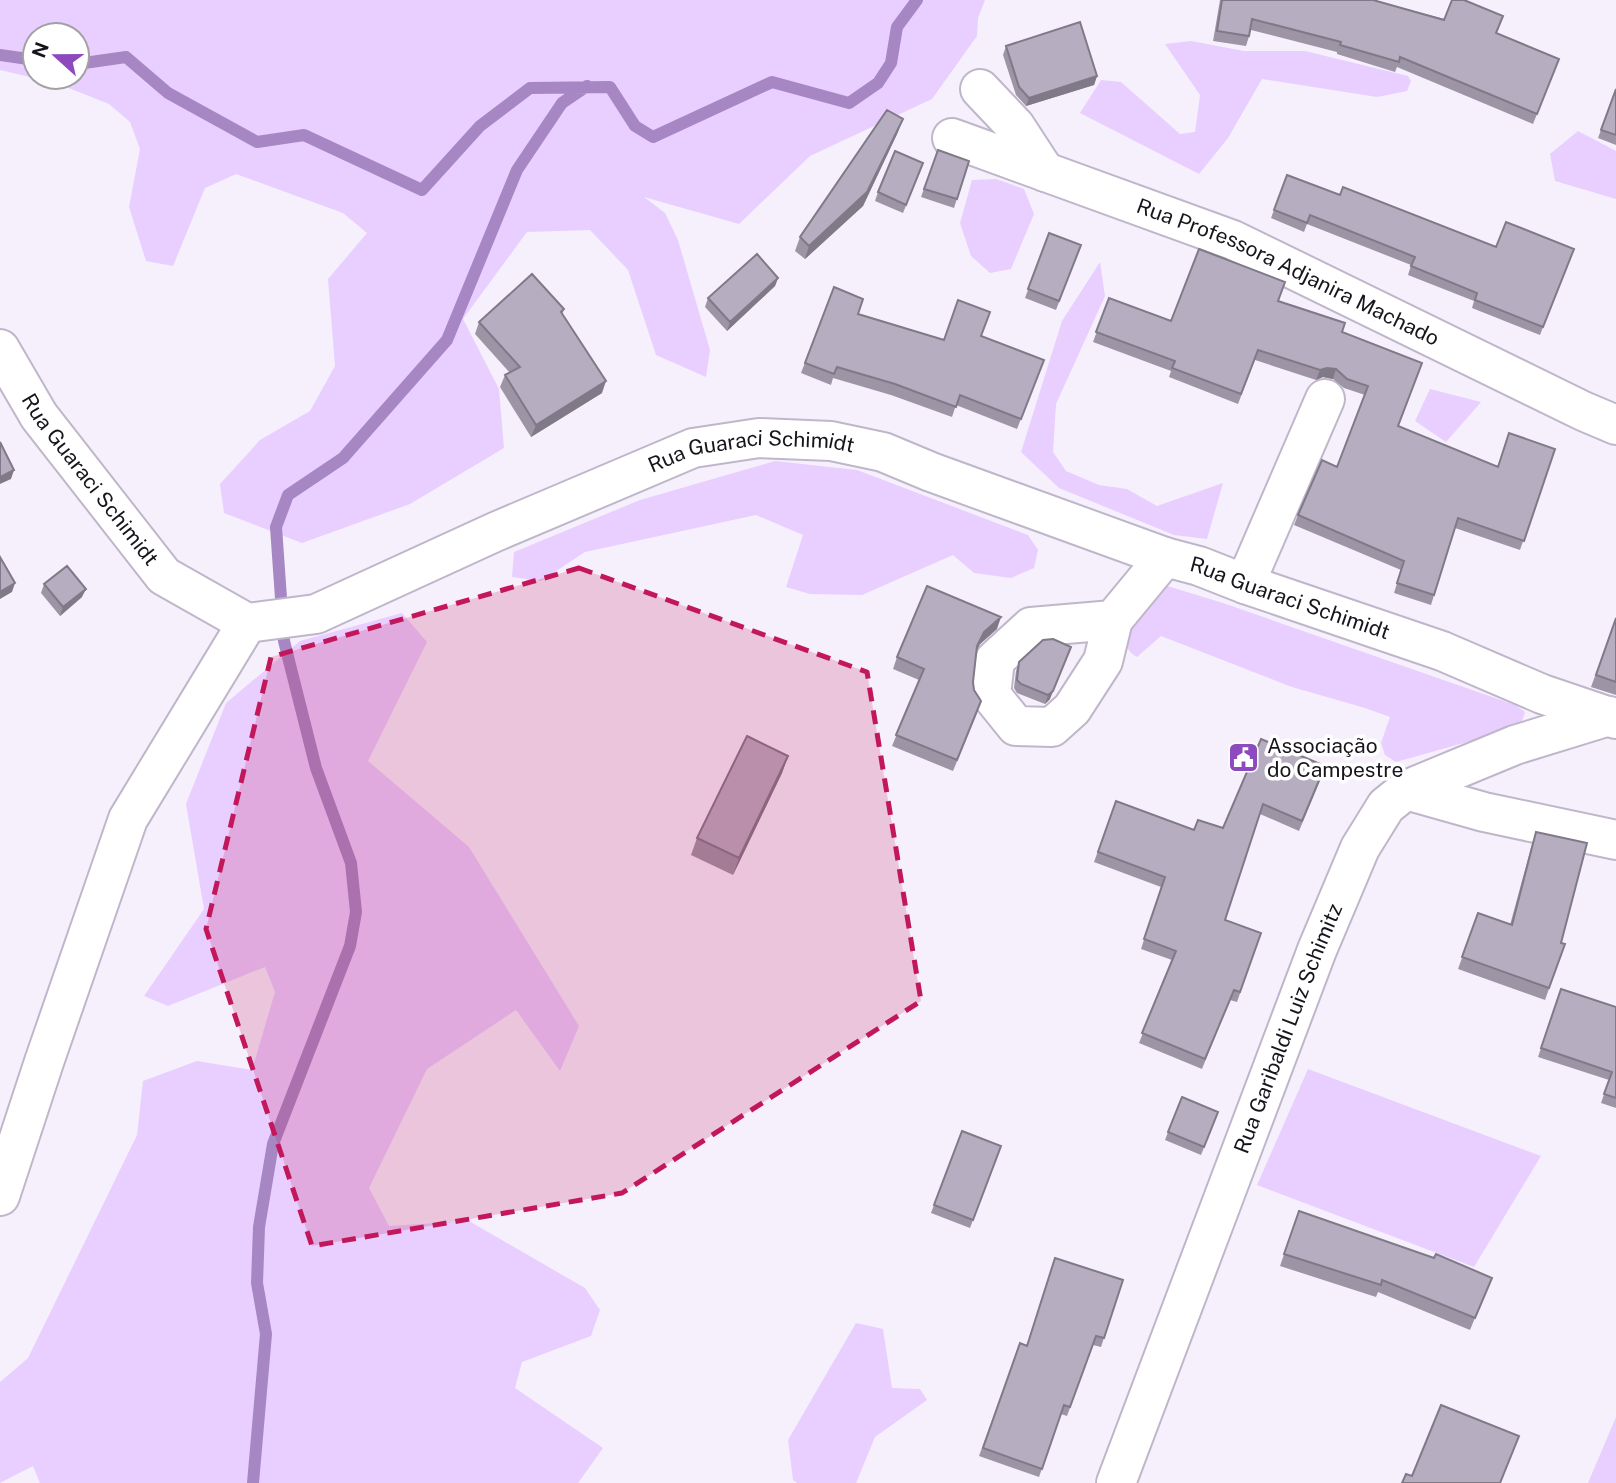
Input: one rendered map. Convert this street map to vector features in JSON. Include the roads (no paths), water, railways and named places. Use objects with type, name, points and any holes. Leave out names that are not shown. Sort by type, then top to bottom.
[{"type":"street","points":[[980,89],[1015,126],[1045,172]]},
{"type":"street","name":"Rua Professora Adjanira Machado","points":[[952,138],[1233,240],[1616,425]]},
{"type":"street","name":"Rua Guaraci Schimidt","points":[[0,349],[39,416],[164,576],[247,623],[316,614],[495,532],[693,449],[760,438],[831,441],[883,452],[1165,557],[1199,566],[1442,651],[1542,694],[1613,718]]},
{"type":"street","points":[[1245,584],[1325,399]]},
{"type":"street","points":[[1113,620],[1165,557]]},
{"type":"street","points":[[0,1196],[128,819],[247,623]]},
{"type":"street","name":"Rua Garibaldi Luiz Schimitz","points":[[1116,1483],[1317,950],[1360,848],[1386,806],[1406,790],[1515,745],[1613,718]]},
{"type":"street","points":[[1406,790],[1483,812],[1616,840]]},
{"type":"waterway","points":[[91,62],[126,57],[168,93],[257,142],[304,135],[422,190],[480,126],[530,88],[610,87],[635,126],[653,137],[772,82],[849,103],[878,83],[891,63],[897,27],[917,0]]},
{"type":"waterway","points":[[0,55],[21,58]]},
{"type":"waterway","points":[[253,1483],[266,1334],[257,1283],[259,1227],[273,1144],[350,946],[356,912],[351,863],[316,768],[284,641],[276,527],[288,495],[343,458],[447,340],[517,170],[562,103],[587,86]]},
{"type":"place","name":"Associação do Campestre","points":[[1244,758]]}]
